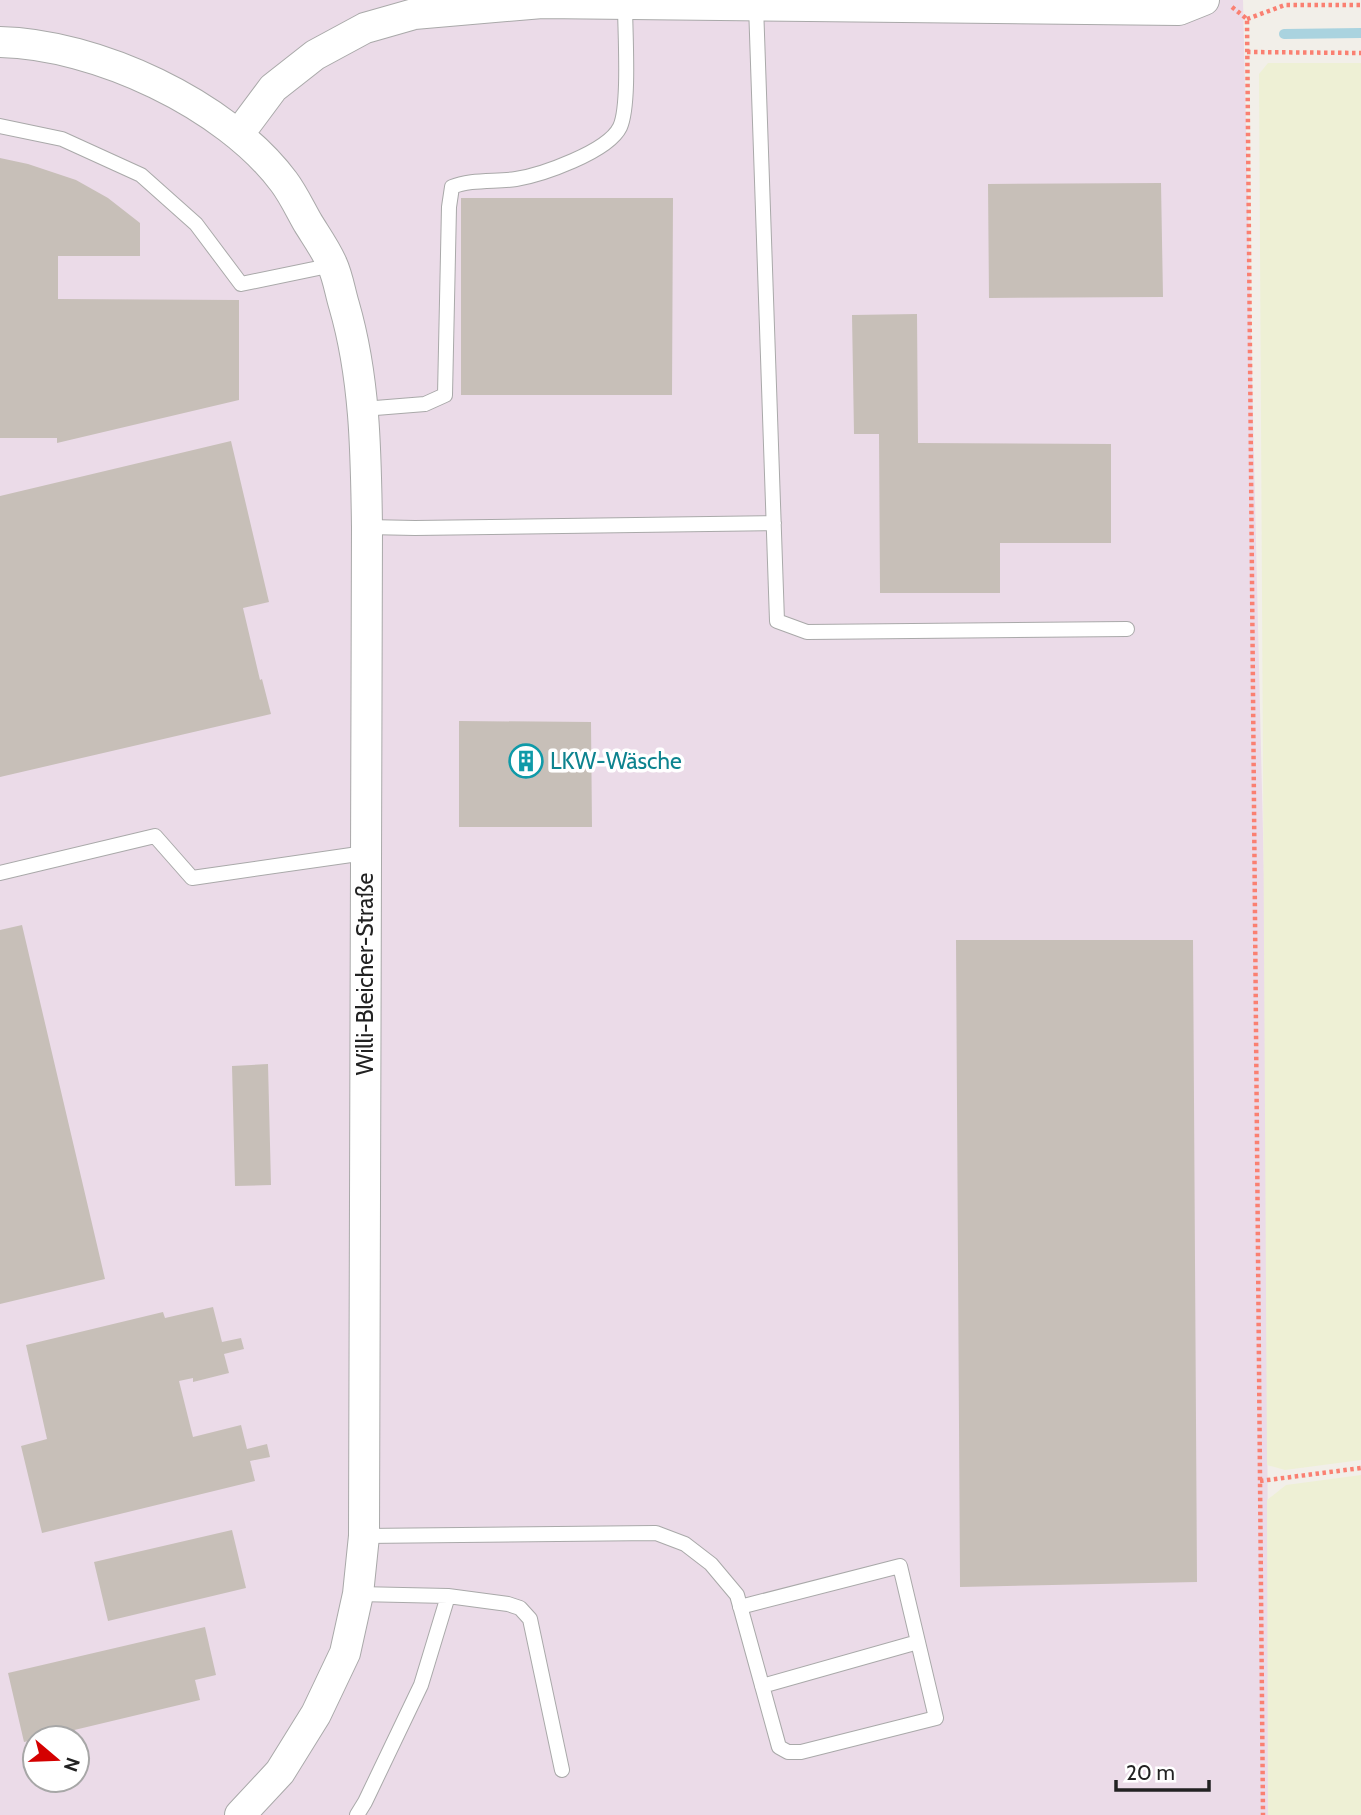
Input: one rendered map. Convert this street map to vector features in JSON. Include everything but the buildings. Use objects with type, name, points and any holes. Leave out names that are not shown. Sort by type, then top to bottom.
[{"type":"street","points":[[238,135],[273,88],[315,55],[365,28],[414,14],[542,2],[975,4],[1179,9],[1204,0]]},
{"type":"street","name":"Willi-Bleicher-Straße","points":[[0,42],[18,42],[90,56],[149,80],[191,102],[238,135],[283,181],[333,265],[354,339],[363,409],[367,527],[364,1536],[358,1594],[345,1653],[316,1714],[280,1772],[240,1815]]},
{"type":"lane","points":[[363,409],[425,404],[445,396],[449,207],[452,187],[517,178],[559,167],[619,130],[625,113],[625,4]]},
{"type":"lane","points":[[756,5],[777,621],[807,632],[1127,629]]},
{"type":"lane","points":[[0,126],[62,139],[141,174],[196,224],[241,284],[333,265]]},
{"type":"lane","points":[[367,527],[774,523]]},
{"type":"lane","points":[[0,873],[155,836],[192,878],[365,853]]},
{"type":"lane","points":[[364,1536],[656,1534],[685,1544],[711,1564],[737,1595],[775,1738],[779,1747],[788,1752],[802,1752],[936,1718],[900,1566],[740,1606]]},
{"type":"lane","points":[[358,1594],[448,1596],[520,1608],[530,1619],[562,1770]]},
{"type":"lane","points":[[357,1815],[421,1685],[448,1596]]},
{"type":"lane","points":[[762,1686],[918,1642]]},
{"type":"path","points":[[1223,0],[1247,19]]},
{"type":"path","points":[[1247,19],[1285,5],[1361,5]]},
{"type":"path","points":[[1247,19],[1263,1815]]},
{"type":"path","points":[[1247,52],[1361,53]]},
{"type":"path","points":[[1260,1481],[1361,1468]]},
{"type":"shaded area","points":[[0,0],[1243,0],[1265,917],[1269,1815],[0,1815]]},
{"type":"green space","points":[[1268,63],[1361,63],[1361,1460],[1285,1470],[1267,1465],[1259,74]]},
{"type":"green space","points":[[1361,1475],[1361,1815],[1268,1815],[1267,1500],[1286,1485]]},
{"type":"waterway","points":[[1284,34],[1361,33]]},
{"type":"place","name":"LKW-Wäsche","points":[[526,761]]}]
